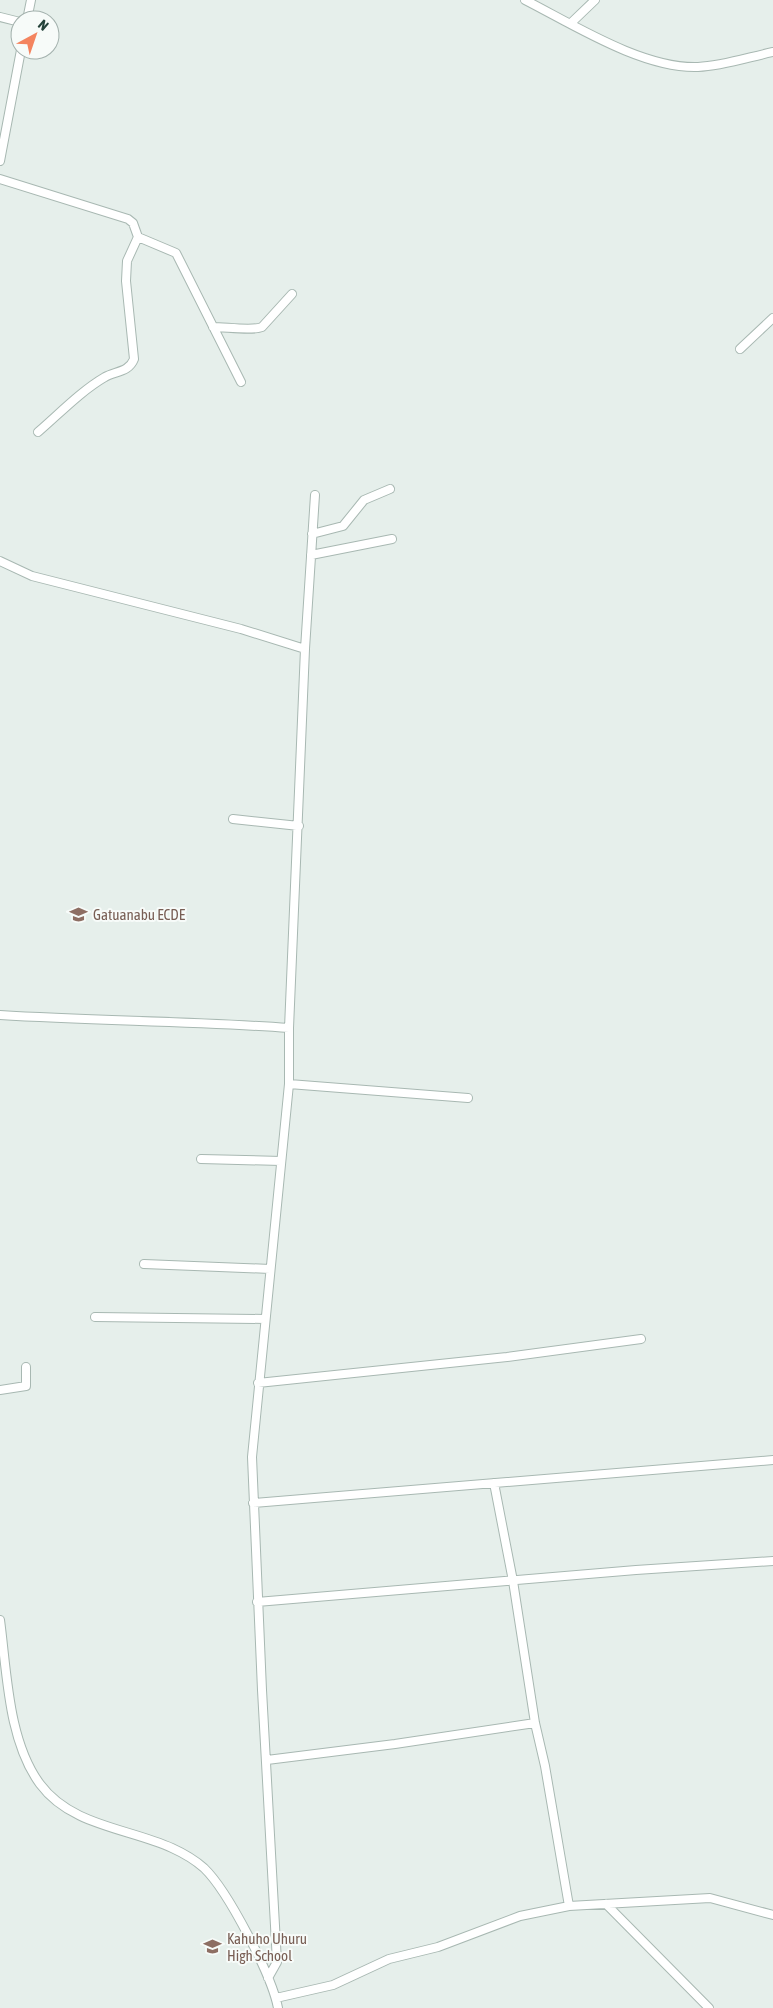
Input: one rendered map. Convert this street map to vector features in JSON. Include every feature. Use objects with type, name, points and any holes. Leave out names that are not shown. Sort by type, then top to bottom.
[{"type":"street","points":[[525,0],[621,49],[672,66],[699,67],[773,52]]},
{"type":"street","points":[[571,23],[596,0]]},
{"type":"street","points":[[0,161],[19,60]]},
{"type":"street","points":[[0,179],[128,219],[134,223],[138,237],[127,261],[133,363],[129,367],[106,376],[90,387],[38,432]]},
{"type":"street","points":[[138,237],[176,253],[241,382]]},
{"type":"street","points":[[213,327],[242,327],[256,330],[262,327],[292,294]]},
{"type":"street","points":[[740,349],[773,318]]},
{"type":"street","points":[[312,534],[343,526],[364,500],[390,488]]},
{"type":"street","points":[[268,1978],[277,1962],[252,1457],[264,1319],[289,1084],[305,648],[315,496]]},
{"type":"street","points":[[311,555],[392,539]]},
{"type":"street","points":[[0,560],[32,576],[241,629],[305,648]]},
{"type":"street","points":[[233,819],[299,826]]},
{"type":"street","points":[[0,1015],[220,1023],[290,1028]]},
{"type":"street","points":[[289,1084],[468,1098]]},
{"type":"street","points":[[201,1159],[281,1161]]},
{"type":"street","points":[[144,1264],[270,1269]]},
{"type":"street","points":[[95,1317],[264,1319]]},
{"type":"street","points":[[258,1383],[507,1357],[641,1339]]},
{"type":"street","points":[[0,1390],[26,1386],[26,1367]]},
{"type":"street","points":[[253,1502],[773,1460]]},
{"type":"street","points":[[494,1483],[513,1580],[535,1723],[545,1766],[569,1906]]},
{"type":"street","points":[[258,1602],[513,1580],[773,1561]]},
{"type":"street","points":[[0,1620],[11,1706],[20,1744],[41,1785],[59,1802],[86,1819],[171,1848],[199,1864],[214,1880],[238,1918],[268,1978],[278,2008]]},
{"type":"street","points":[[267,1760],[395,1744],[535,1723]]},
{"type":"street","points":[[276,1998],[333,1985],[389,1959],[438,1946],[528,1913],[569,1906],[710,1898],[773,1915]]},
{"type":"street","points":[[606,1904],[709,2008]]},
{"type":"place","name":"Gatuanabu ECDE","points":[[79,914]]},
{"type":"place","name":"Kahuho Uhuru High School","points":[[213,1947]]}]
